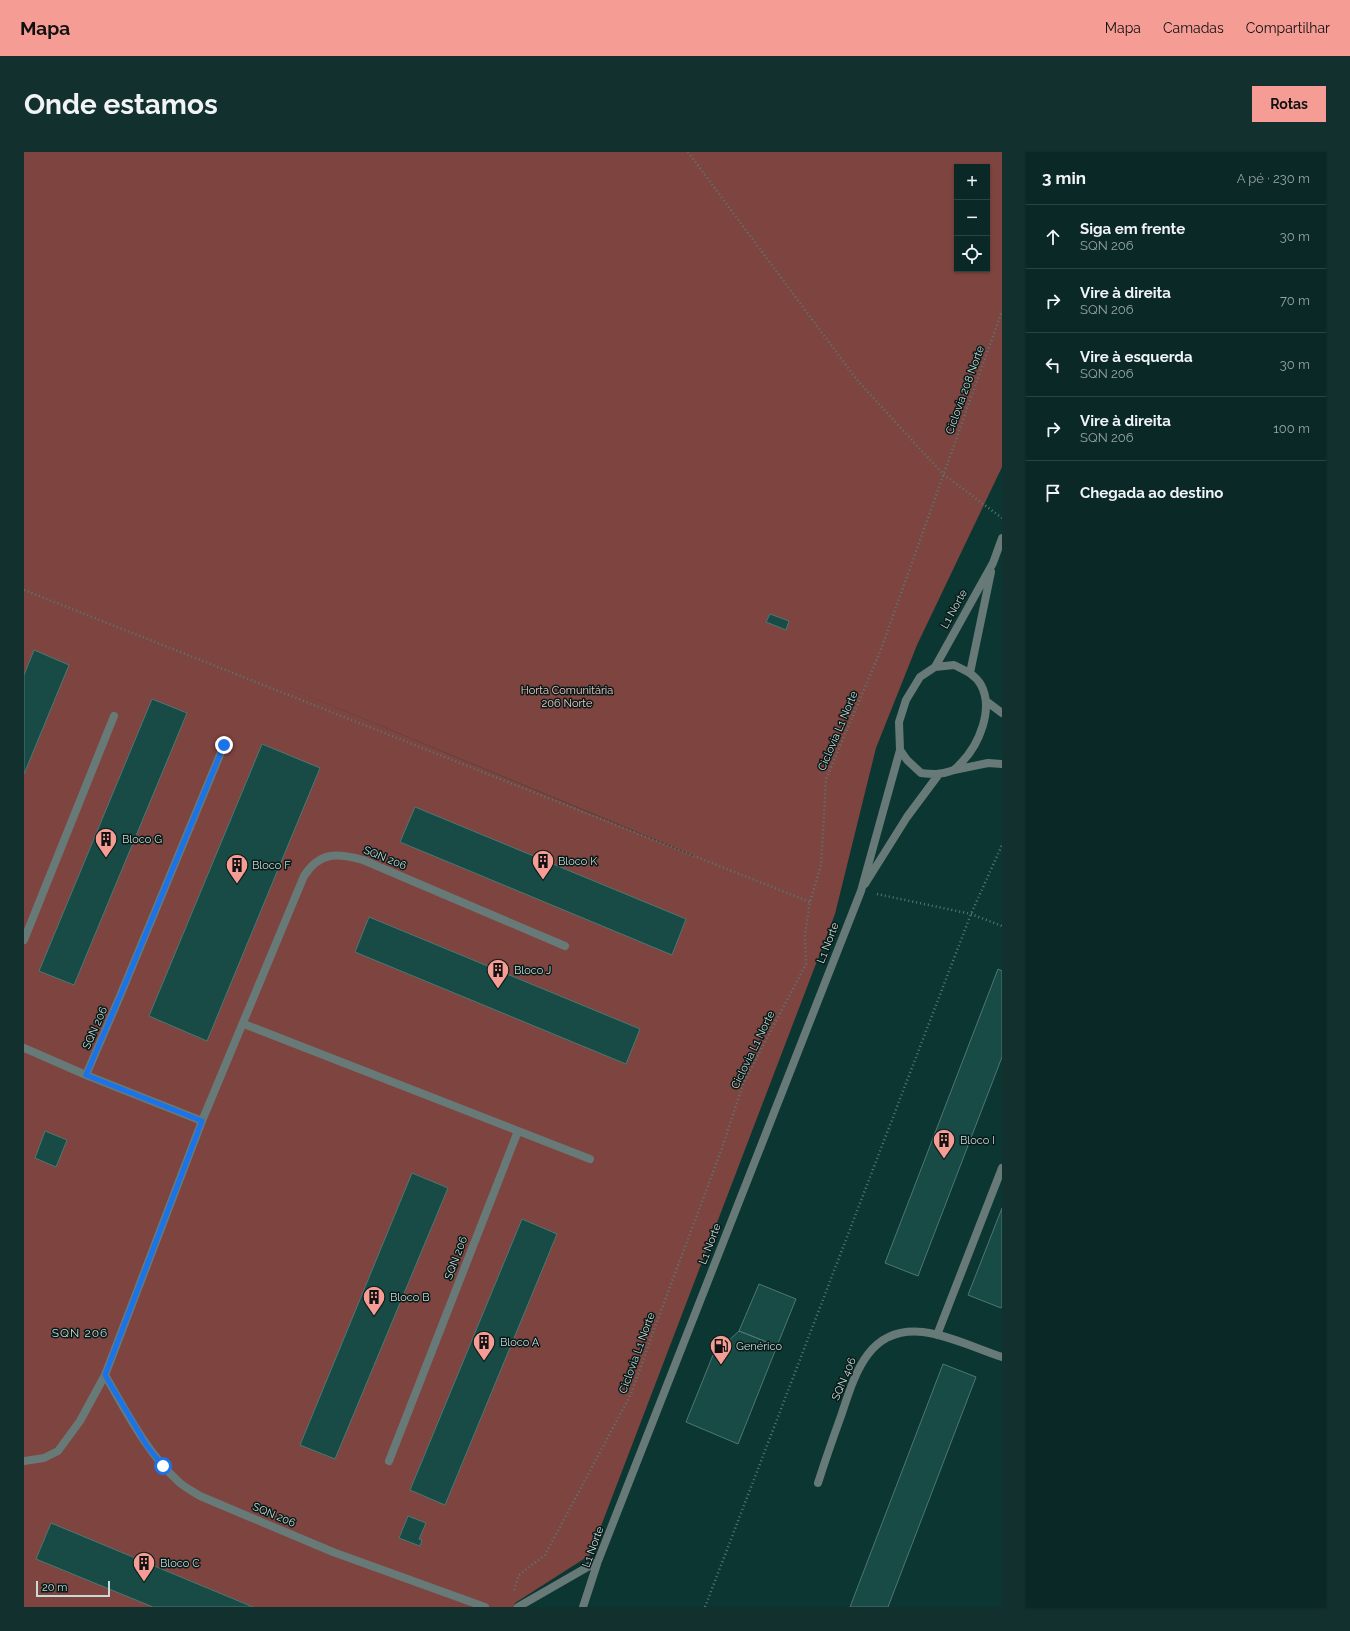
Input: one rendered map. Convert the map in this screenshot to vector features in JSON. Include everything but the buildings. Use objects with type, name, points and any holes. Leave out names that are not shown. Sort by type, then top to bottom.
[{"type":"street","name":"L1 Norte","points":[[970,673],[993,563],[1002,538]]},
{"type":"street","name":"L1 Norte","points":[[934,667],[993,563]]},
{"type":"street","points":[[953,770],[970,754],[982,732],[986,701],[981,684],[970,673],[954,665],[934,667],[920,678],[906,700],[899,722],[900,750],[907,760],[921,773],[939,774],[988,764],[1002,764]]},
{"type":"street","points":[[986,701],[1002,713]]},
{"type":"street","points":[[24,940],[114,716]]},
{"type":"street","name":"SQN 206","points":[[86,1075],[224,745]]},
{"type":"street","name":"L1 Norte","points":[[583,1607],[598,1561],[861,891],[900,750]]},
{"type":"street","name":"L1 Norte","points":[[861,891],[907,817],[939,774]]},
{"type":"street","name":"SQN 206","points":[[24,1461],[44,1458],[58,1451],[80,1422],[105,1375],[202,1121],[244,1024],[304,876],[311,865],[326,856],[348,856],[363,860],[565,946]]},
{"type":"street","points":[[244,1024],[590,1159]]},
{"type":"street","points":[[24,1048],[86,1075],[202,1121]]},
{"type":"street","name":"SQN 206","points":[[389,1461],[518,1131]]},
{"type":"street","points":[[937,1335],[1002,1168]]},
{"type":"street","name":"SQN 406","points":[[818,1483],[854,1378],[866,1355],[880,1342],[892,1334],[923,1332],[937,1335],[1002,1357]]},
{"type":"street","name":"SQN 206","points":[[105,1375],[147,1446],[163,1466],[181,1484],[200,1496],[333,1552],[486,1607]]},
{"type":"street","points":[[518,1607],[598,1561]]},
{"type":"path","points":[[688,152],[857,380],[943,474],[1002,518]]},
{"type":"path","name":"Ciclovia 208 Norte","points":[[943,474],[1002,311]]},
{"type":"path","name":"Ciclovia L1 Norte","points":[[513,1594],[519,1575],[545,1555],[631,1394],[722,1148],[743,1084],[806,964],[805,934],[810,902],[821,865],[826,779],[880,652],[943,474]]},
{"type":"path","points":[[24,590],[810,902]]},
{"type":"path","points":[[705,1607],[971,914],[1002,844]]},
{"type":"path","points":[[861,891],[971,914],[1002,926]]},
{"type":"green space","name":"Horta Comunitária 206 Norte","points":[[24,152],[1002,152],[1002,467],[917,645],[876,748],[835,914],[590,1555],[515,1603],[514,1607],[24,1607]],"holes":[[[191,647],[695,856],[694,856]]]},
{"type":"place","name":"Bloco G","points":[[106,858]]},
{"type":"place","name":"Bloco K","points":[[543,880]]},
{"type":"place","name":"Bloco F","points":[[237,884]]},
{"type":"place","name":"Bloco J","points":[[498,990]]},
{"type":"place","name":"Bloco I","points":[[944,1160]]},
{"type":"place","name":"Bloco B","points":[[374,1316]]},
{"type":"place","name":"Bloco A","points":[[484,1362]]},
{"type":"place","name":"Genérico","points":[[721,1366]]},
{"type":"place","name":"Bloco C","points":[[144,1582]]},
{"type":"district","name":"SQN 206","points":[[80,1333]]},
{"type":"route","points":[[163,1466],[147,1446],[105,1375],[202,1121],[86,1075],[224,745]]}]
